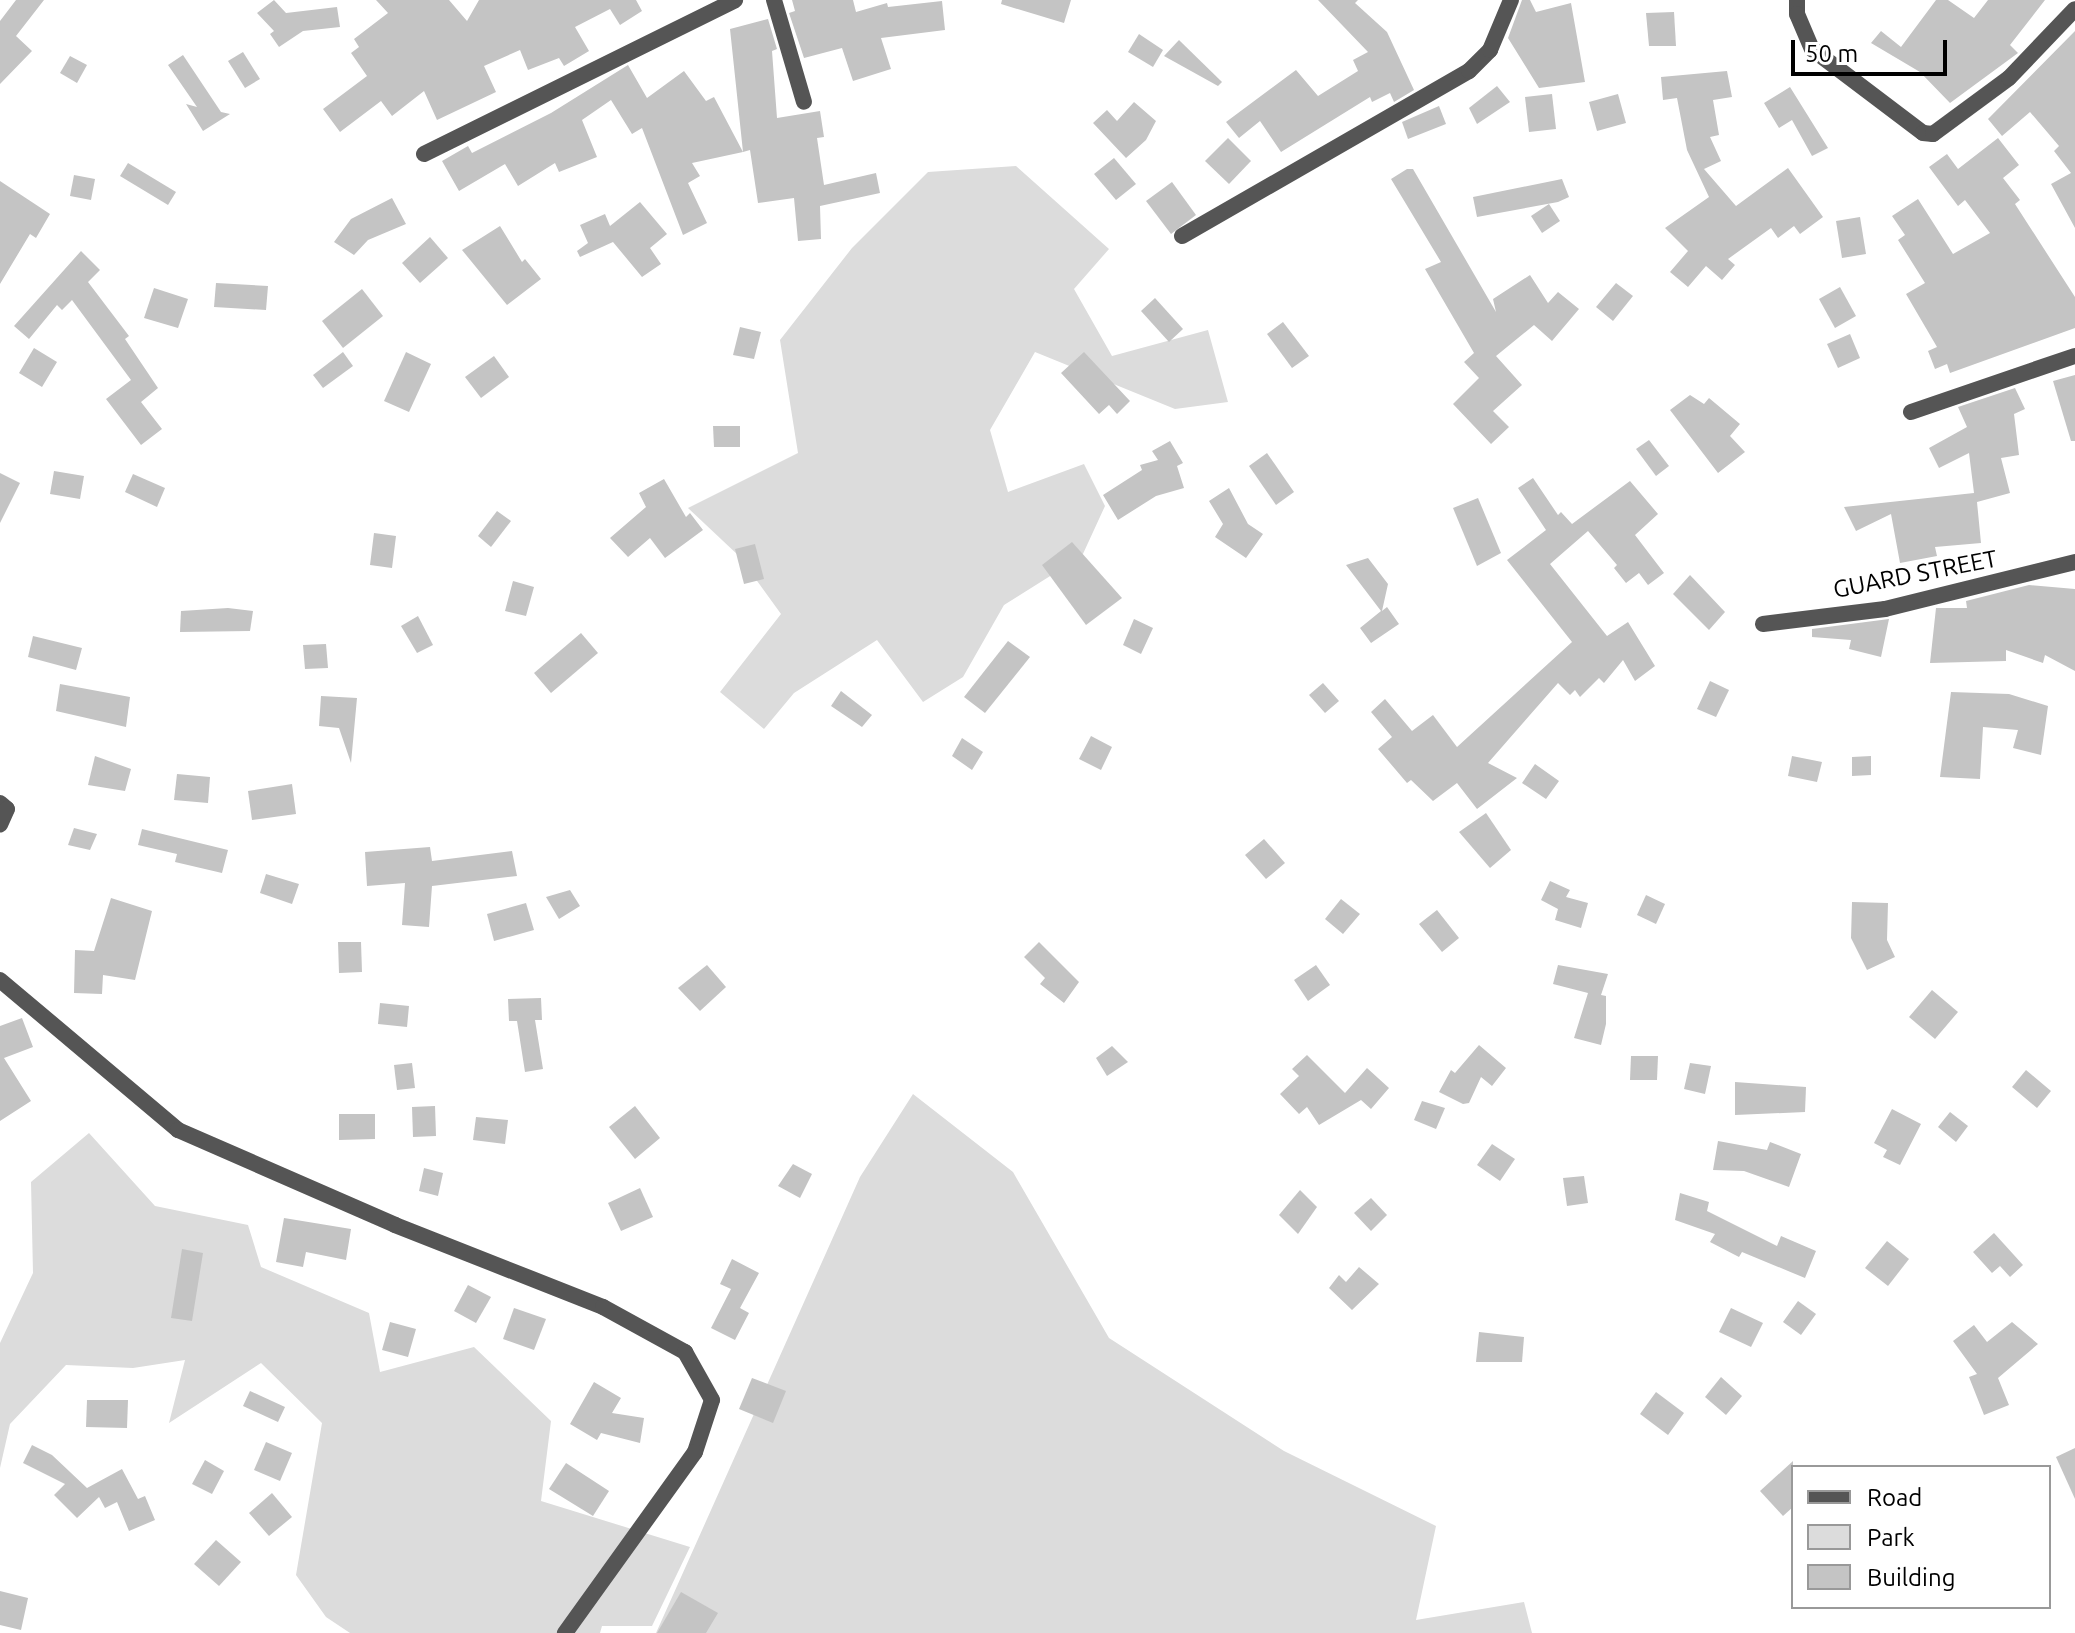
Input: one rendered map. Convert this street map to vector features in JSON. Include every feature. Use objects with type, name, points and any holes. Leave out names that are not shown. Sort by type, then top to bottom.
[{"type":"street","points":[[424,154],[735,0]]},
{"type":"street","points":[[774,0],[804,102]]},
{"type":"street","points":[[1182,236],[1469,71],[1490,50],[1511,0]]},
{"type":"street","points":[[1797,0],[1797,14],[1812,49],[1923,133],[1933,134],[2009,78],[2075,9]]},
{"type":"street","points":[[1911,412],[2075,356]]},
{"type":"street","name":"GUARD STREET","points":[[1763,624],[1885,609],[2075,562]]},
{"type":"street","points":[[0,803],[7,809],[0,825]]},
{"type":"street","points":[[0,980],[178,1130],[395,1225],[603,1307],[685,1352],[712,1400],[695,1452],[565,1633]]},
{"type":"green space","points":[[1016,166],[1109,249],[1074,289],[1112,356],[1208,330],[1228,402],[1175,409],[1035,352],[990,430],[1008,492],[1084,464],[1105,506],[1082,556],[1004,605],[963,677],[923,702],[877,640],[794,693],[764,729],[720,692],[781,614],[739,556],[688,508],[798,453],[780,340],[852,248],[928,172]]},
{"type":"green space","points":[[913,1094],[1013,1172],[1109,1338],[1284,1451],[1436,1526],[1416,1620],[1524,1602],[1532,1633],[656,1633],[860,1177]]},
{"type":"green space","points":[[89,1133],[155,1206],[248,1225],[261,1267],[369,1313],[380,1372],[474,1347],[551,1421],[541,1501],[690,1547],[652,1626],[602,1626],[600,1633],[350,1633],[326,1617],[296,1575],[322,1423],[261,1363],[169,1423],[185,1360],[133,1368],[66,1365],[10,1424],[0,1468],[0,1343],[33,1273],[31,1182]]},
{"type":"building","points":[[16,0],[44,0],[16,36],[32,51],[0,84],[0,21]]},
{"type":"building","points":[[274,0],[286,13],[337,7],[340,27],[303,31],[279,47],[270,34],[274,31],[257,13]]},
{"type":"building","points":[[376,0],[449,0],[467,21],[479,0],[636,0],[642,11],[620,25],[610,9],[575,27],[589,51],[564,66],[559,58],[528,70],[520,50],[484,66],[496,92],[437,120],[424,91],[392,116],[381,101],[340,132],[323,109],[367,76],[351,53],[359,47],[354,39],[388,13]]},
{"type":"building","points":[[792,0],[853,0],[856,12],[887,3],[888,7],[942,1],[945,30],[881,38],[891,69],[853,81],[842,48],[804,58],[789,13],[795,11]]},
{"type":"building","points":[[1002,0],[1071,0],[1064,23],[1001,4]]},
{"type":"building","points":[[1318,0],[1358,0],[1355,3],[1387,32],[1414,90],[1394,102],[1390,93],[1372,102],[1370,97],[1281,152],[1260,121],[1239,138],[1226,122],[1296,70],[1318,96],[1358,71],[1353,60],[1368,52]]},
{"type":"building","points":[[1522,0],[1530,0],[1536,12],[1571,3],[1585,82],[1539,88],[1508,38]]},
{"type":"building","points":[[1936,0],[1948,0],[1974,18],[1988,0],[2045,0],[2010,45],[2018,53],[1950,103],[1920,72],[1871,43],[1881,31],[1901,47]]},
{"type":"building","points":[[1674,12],[1676,46],[1649,46],[1646,13]]},
{"type":"building","points":[[768,19],[777,49],[772,51],[777,118],[820,111],[824,137],[817,138],[824,185],[876,173],[880,193],[820,206],[821,239],[798,241],[794,198],[758,203],[750,150],[743,152],[730,29]]},
{"type":"building","points":[[2075,31],[2075,228],[2051,184],[2071,173],[2054,151],[2059,146],[2030,112],[2002,136],[1988,119]]},
{"type":"building","points":[[1139,34],[1163,50],[1153,67],[1128,52]]},
{"type":"building","points":[[1179,40],[1222,82],[1218,86],[1164,56]]},
{"type":"building","points":[[243,52],[260,79],[245,88],[228,61]]},
{"type":"building","points":[[183,55],[221,112],[230,114],[203,131],[186,104],[197,107],[168,65]]},
{"type":"building","points":[[70,56],[87,65],[77,83],[60,73]]},
{"type":"building","points":[[628,65],[647,98],[684,71],[706,101],[714,97],[743,152],[692,163],[700,176],[688,183],[707,223],[683,235],[642,128],[632,134],[611,100],[582,120],[597,157],[559,172],[555,163],[518,186],[505,164],[459,191],[442,161],[468,146],[472,153],[551,113]]},
{"type":"building","points":[[1727,71],[1732,97],[1713,100],[1719,135],[1710,137],[1721,161],[1704,169],[1736,206],[1788,168],[1823,217],[1800,234],[1794,226],[1778,238],[1771,228],[1728,259],[1735,265],[1722,280],[1706,266],[1688,287],[1670,272],[1688,251],[1665,228],[1709,197],[1687,150],[1677,98],[1663,100],[1661,77]]},
{"type":"building","points":[[1497,86],[1510,102],[1477,124],[1469,108]]},
{"type":"building","points":[[1790,87],[1828,148],[1812,156],[1792,120],[1779,128],[1764,103]]},
{"type":"building","points":[[1552,94],[1556,129],[1529,132],[1525,97]]},
{"type":"building","points":[[1618,94],[1626,123],[1597,131],[1589,102]]},
{"type":"building","points":[[1134,102],[1156,121],[1146,140],[1126,158],[1093,123],[1107,110],[1117,121]]},
{"type":"building","points":[[1439,106],[1446,124],[1408,139],[1402,122]]},
{"type":"building","points":[[1228,138],[1251,161],[1229,184],[1205,161]]},
{"type":"building","points":[[1998,138],[2019,165],[2003,178],[2020,200],[2015,204],[2075,297],[2075,328],[1950,373],[1947,364],[1935,369],[1928,351],[1937,347],[1906,294],[1925,283],[1898,240],[1905,235],[1892,216],[1918,199],[1953,254],[1990,233],[1965,200],[1958,206],[1929,167],[1947,154],[1958,169]]},
{"type":"building","points":[[1114,158],[1136,184],[1116,200],[1094,174]]},
{"type":"building","points":[[128,163],[176,192],[168,205],[120,176]]},
{"type":"building","points":[[1407,169],[1413,169],[1496,312],[1493,299],[1530,275],[1548,303],[1558,292],[1579,309],[1552,341],[1534,325],[1496,356],[1522,385],[1493,411],[1509,427],[1491,444],[1453,404],[1479,378],[1464,362],[1474,353],[1425,269],[1441,262],[1391,179]]},
{"type":"building","points":[[74,175],[95,179],[91,200],[70,196]]},
{"type":"building","points":[[1562,179],[1569,197],[1558,202],[1477,217],[1473,197]]},
{"type":"building","points":[[0,181],[50,214],[36,238],[30,234],[0,284]]},
{"type":"building","points":[[1172,182],[1196,215],[1171,234],[1146,201]]},
{"type":"building","points":[[392,198],[406,224],[368,240],[354,255],[334,242],[351,219]]},
{"type":"building","points":[[640,202],[667,234],[650,248],[661,264],[642,277],[613,242],[580,257],[577,251],[588,243],[580,225],[605,214],[610,226]]},
{"type":"building","points":[[1549,204],[1560,221],[1542,233],[1531,216]]},
{"type":"building","points":[[1860,217],[1866,254],[1842,258],[1836,221]]},
{"type":"building","points":[[500,226],[522,262],[525,259],[541,279],[507,305],[462,250]]},
{"type":"building","points":[[430,237],[448,258],[420,283],[402,263]]},
{"type":"building","points":[[81,251],[100,270],[88,282],[129,336],[125,339],[158,388],[141,402],[162,429],[141,445],[106,399],[131,380],[72,300],[62,310],[57,305],[29,339],[14,326]]},
{"type":"building","points":[[216,283],[268,286],[266,310],[214,307]]},
{"type":"building","points":[[1616,283],[1633,296],[1613,321],[1596,307]]},
{"type":"building","points":[[1840,287],[1856,316],[1835,328],[1819,299]]},
{"type":"building","points":[[154,288],[188,299],[178,328],[144,318]]},
{"type":"building","points":[[362,289],[383,316],[343,348],[322,321]]},
{"type":"building","points":[[1155,298],[1183,329],[1169,342],[1141,311]]},
{"type":"building","points":[[1283,322],[1309,356],[1292,368],[1267,334]]},
{"type":"building","points":[[740,327],[761,332],[754,359],[733,355]]},
{"type":"building","points":[[1850,334],[1860,358],[1838,368],[1827,344]]},
{"type":"building","points":[[34,348],[57,362],[42,387],[19,373]]},
{"type":"building","points":[[343,352],[353,366],[323,388],[313,375]]},
{"type":"building","points":[[406,352],[431,364],[409,412],[384,401]]},
{"type":"building","points":[[1084,352],[1130,401],[1117,414],[1109,405],[1099,414],[1061,373]]},
{"type":"building","points":[[494,356],[509,377],[481,398],[465,377]]},
{"type":"building","points":[[2075,375],[2075,441],[2071,441],[2053,381]]},
{"type":"building","points":[[2015,388],[2025,409],[2014,414],[2019,455],[2001,458],[2010,493],[1977,502],[1981,543],[1935,547],[1937,556],[1900,563],[1891,514],[1856,531],[1844,507],[1974,493],[1969,453],[1939,468],[1929,448],[1967,427],[1958,407]]},
{"type":"building","points":[[1690,395],[1704,404],[1709,398],[1740,424],[1730,436],[1745,452],[1718,473],[1670,410]]},
{"type":"building","points":[[713,426],[740,426],[740,447],[714,447]]},
{"type":"building","points":[[1649,440],[1669,466],[1656,476],[1636,449]]},
{"type":"building","points":[[1170,441],[1183,463],[1177,466],[1184,488],[1156,496],[1118,520],[1103,495],[1142,470],[1140,465],[1158,460],[1152,451]]},
{"type":"building","points":[[1267,453],[1294,492],[1276,505],[1249,466]]},
{"type":"building","points":[[54,471],[84,476],[80,499],[50,494]]},
{"type":"building","points":[[0,473],[20,483],[0,523]]},
{"type":"building","points":[[133,474],[165,488],[157,507],[125,492]]},
{"type":"building","points":[[1533,478],[1558,515],[1561,512],[1572,524],[1630,481],[1658,514],[1635,535],[1664,573],[1648,585],[1639,573],[1626,583],[1614,568],[1617,565],[1588,531],[1550,564],[1607,636],[1628,622],[1655,666],[1635,681],[1623,660],[1604,683],[1599,678],[1580,697],[1575,690],[1570,695],[1558,683],[1488,763],[1517,778],[1477,809],[1457,783],[1433,801],[1411,780],[1407,783],[1378,749],[1392,737],[1371,712],[1385,699],[1412,731],[1433,715],[1457,747],[1572,642],[1507,560],[1546,530],[1518,488]]},
{"type":"building","points":[[664,479],[686,517],[690,513],[703,530],[665,558],[650,538],[628,557],[610,538],[646,507],[639,493]]},
{"type":"building","points":[[1229,488],[1248,524],[1263,534],[1246,558],[1215,537],[1223,524],[1209,501]]},
{"type":"building","points":[[1478,498],[1501,553],[1477,566],[1453,508]]},
{"type":"building","points":[[497,511],[511,521],[491,547],[478,536]]},
{"type":"building","points":[[374,533],[396,536],[392,568],[370,565]]},
{"type":"building","points":[[1072,542],[1122,598],[1086,625],[1042,565]]},
{"type":"building","points":[[755,544],[764,579],[744,584],[735,549]]},
{"type":"building","points":[[1368,558],[1388,584],[1382,611],[1387,607],[1399,624],[1371,643],[1360,628],[1381,611],[1346,565]]},
{"type":"building","points":[[1690,575],[1725,612],[1709,630],[1673,594]]},
{"type":"building","points":[[513,581],[534,587],[526,616],[505,611]]},
{"type":"building","points":[[2029,585],[2075,589],[2075,671],[2045,655],[2043,663],[2006,650],[2006,661],[1930,663],[1936,608],[1967,608],[1966,601]]},
{"type":"building","points":[[228,608],[253,611],[250,631],[180,632],[181,611]]},
{"type":"building","points":[[418,616],[433,645],[417,653],[401,626]]},
{"type":"building","points":[[1134,619],[1153,628],[1141,654],[1123,645]]},
{"type":"building","points":[[1889,619],[1881,657],[1849,649],[1851,640],[1812,637],[1812,629]]},
{"type":"building","points":[[581,633],[598,653],[551,693],[534,673]]},
{"type":"building","points":[[33,636],[82,648],[76,670],[28,657]]},
{"type":"building","points":[[1008,641],[1030,657],[985,713],[964,697]]},
{"type":"building","points":[[326,644],[328,668],[305,669],[303,645]]},
{"type":"building","points":[[1710,681],[1729,690],[1716,717],[1697,709]]},
{"type":"building","points":[[1323,683],[1339,701],[1325,713],[1309,695]]},
{"type":"building","points":[[60,684],[130,697],[126,727],[56,711]]},
{"type":"building","points":[[841,691],[872,715],[862,727],[831,706]]},
{"type":"building","points":[[1951,692],[2009,694],[2048,706],[2041,755],[2013,748],[2018,730],[1983,727],[1980,779],[1940,777]]},
{"type":"building","points":[[321,696],[357,698],[351,763],[339,728],[319,726]]},
{"type":"building","points":[[1091,736],[1112,747],[1101,770],[1079,759]]},
{"type":"building","points":[[962,738],[983,752],[972,770],[952,756]]},
{"type":"building","points":[[95,756],[131,769],[125,791],[88,785]]},
{"type":"building","points":[[1792,756],[1822,762],[1817,782],[1788,776]]},
{"type":"building","points":[[1871,756],[1871,775],[1852,776],[1852,757]]},
{"type":"building","points":[[1535,764],[1559,781],[1546,799],[1522,783]]},
{"type":"building","points":[[177,774],[210,777],[208,803],[174,800]]},
{"type":"building","points":[[292,784],[296,814],[252,820],[248,791]]},
{"type":"building","points":[[1486,813],[1511,850],[1490,868],[1459,832]]},
{"type":"building","points":[[74,828],[97,834],[90,850],[68,845]]},
{"type":"building","points":[[142,829],[228,850],[222,873],[175,862],[177,854],[138,845]]},
{"type":"building","points":[[1264,839],[1285,863],[1266,879],[1245,855]]},
{"type":"building","points":[[430,847],[432,861],[512,851],[517,876],[432,886],[429,927],[402,925],[405,883],[367,886],[365,852]]},
{"type":"building","points":[[266,874],[299,884],[292,904],[260,893]]},
{"type":"building","points":[[1550,881],[1570,890],[1566,897],[1588,903],[1581,928],[1555,920],[1558,909],[1541,900]]},
{"type":"building","points":[[570,890],[580,906],[559,919],[546,897]]},
{"type":"building","points":[[1646,895],[1665,904],[1656,924],[1637,915]]},
{"type":"building","points":[[111,898],[152,911],[135,980],[103,975],[102,994],[74,993],[75,950],[94,951]]},
{"type":"building","points":[[1341,899],[1360,914],[1343,934],[1325,919]]},
{"type":"building","points":[[1852,902],[1888,903],[1887,940],[1895,957],[1867,970],[1851,938]]},
{"type":"building","points":[[526,903],[534,930],[494,941],[487,914]]},
{"type":"building","points":[[1437,910],[1459,938],[1442,952],[1419,924]]},
{"type":"building","points":[[338,942],[361,942],[362,972],[339,973]]},
{"type":"building","points":[[1039,942],[1079,982],[1064,1003],[1040,984],[1045,978],[1024,957]]},
{"type":"building","points":[[707,965],[726,987],[700,1011],[678,988]]},
{"type":"building","points":[[1316,965],[1330,985],[1308,1001],[1294,980]]},
{"type":"building","points":[[1558,965],[1608,974],[1601,995],[1606,996],[1606,1024],[1601,1045],[1574,1038],[1588,993],[1553,984]]},
{"type":"building","points":[[1932,990],[1958,1012],[1935,1039],[1909,1017]]},
{"type":"building","points":[[541,998],[542,1020],[535,1020],[543,1069],[525,1072],[517,1021],[509,1021],[508,999]]},
{"type":"building","points":[[380,1003],[409,1006],[407,1027],[378,1024]]},
{"type":"building","points":[[22,1018],[33,1047],[4,1058],[31,1101],[0,1121],[0,1026]]},
{"type":"building","points":[[1479,1045],[1506,1068],[1492,1086],[1481,1077],[1469,1103],[1463,1104],[1439,1092],[1451,1070],[1455,1073]]},
{"type":"building","points":[[1112,1046],[1128,1062],[1107,1076],[1096,1058]]},
{"type":"building","points":[[1307,1055],[1345,1093],[1367,1068],[1389,1088],[1371,1109],[1361,1100],[1319,1125],[1307,1107],[1299,1114],[1280,1094],[1299,1076],[1292,1069]]},
{"type":"building","points":[[1631,1056],[1658,1056],[1657,1080],[1630,1080]]},
{"type":"building","points":[[412,1063],[415,1088],[397,1090],[394,1065]]},
{"type":"building","points":[[1690,1063],[1711,1066],[1705,1094],[1684,1089]]},
{"type":"building","points":[[2026,1070],[2051,1091],[2037,1108],[2012,1087]]},
{"type":"building","points":[[1735,1082],[1806,1087],[1805,1112],[1735,1115]]},
{"type":"building","points":[[1422,1101],[1445,1108],[1436,1129],[1414,1120]]},
{"type":"building","points":[[435,1106],[436,1136],[413,1137],[412,1107]]},
{"type":"building","points":[[635,1106],[660,1138],[635,1159],[609,1127]]},
{"type":"building","points":[[1892,1109],[1921,1124],[1900,1165],[1883,1157],[1887,1150],[1874,1143]]},
{"type":"building","points":[[1950,1112],[1968,1126],[1956,1142],[1938,1127]]},
{"type":"building","points":[[339,1114],[375,1114],[375,1139],[339,1140]]},
{"type":"building","points":[[476,1117],[508,1120],[505,1144],[473,1140]]},
{"type":"building","points":[[1718,1141],[1767,1150],[1770,1142],[1801,1154],[1789,1187],[1744,1171],[1713,1170]]},
{"type":"building","points":[[1492,1144],[1515,1159],[1500,1181],[1477,1165]]},
{"type":"building","points":[[793,1164],[812,1174],[800,1198],[778,1186]]},
{"type":"building","points":[[424,1168],[443,1173],[438,1196],[419,1191]]},
{"type":"building","points":[[1584,1176],[1588,1203],[1567,1206],[1563,1178]]},
{"type":"building","points":[[640,1188],[653,1217],[621,1231],[608,1203]]},
{"type":"building","points":[[1300,1190],[1317,1207],[1298,1234],[1279,1215]]},
{"type":"building","points":[[1680,1193],[1709,1202],[1707,1211],[1777,1246],[1781,1236],[1816,1251],[1805,1278],[1742,1252],[1739,1257],[1710,1242],[1715,1234],[1675,1220]]},
{"type":"building","points":[[1371,1198],[1387,1215],[1371,1231],[1354,1213]]},
{"type":"building","points":[[284,1218],[351,1229],[346,1260],[306,1252],[303,1267],[276,1262]]},
{"type":"building","points":[[1994,1233],[2023,1265],[2010,1277],[2000,1266],[1992,1273],[1973,1252]]},
{"type":"building","points":[[1887,1241],[1909,1259],[1888,1286],[1865,1268]]},
{"type":"building","points":[[182,1249],[203,1253],[192,1321],[171,1318]]},
{"type":"building","points":[[732,1259],[759,1273],[740,1308],[749,1313],[735,1340],[711,1328],[731,1289],[720,1284]]},
{"type":"building","points":[[1359,1267],[1379,1284],[1352,1310],[1329,1288],[1339,1275],[1346,1282]]},
{"type":"building","points":[[468,1285],[491,1297],[476,1323],[454,1311]]},
{"type":"building","points":[[1798,1301],[1816,1314],[1801,1335],[1783,1322]]},
{"type":"building","points":[[514,1308],[546,1319],[534,1350],[503,1339]]},
{"type":"building","points":[[1731,1308],[1763,1323],[1751,1347],[1719,1332]]},
{"type":"building","points":[[390,1322],[416,1329],[408,1357],[382,1350]]},
{"type":"building","points":[[2012,1322],[2038,1344],[1998,1378],[2009,1405],[1984,1415],[1969,1377],[1977,1374],[1953,1341],[1974,1325],[1987,1342]]},
{"type":"building","points":[[1479,1332],[1524,1337],[1522,1362],[1476,1362]]},
{"type":"building","points":[[1721,1377],[1742,1396],[1726,1415],[1705,1397]]},
{"type":"building","points":[[752,1378],[786,1391],[773,1423],[739,1409]]},
{"type":"building","points":[[594,1382],[621,1398],[612,1413],[644,1418],[640,1443],[601,1433],[597,1440],[570,1424]]},
{"type":"building","points":[[250,1391],[285,1407],[278,1422],[243,1406]]},
{"type":"building","points":[[1656,1392],[1684,1413],[1668,1435],[1640,1414]]},
{"type":"building","points":[[87,1400],[128,1400],[127,1428],[86,1427]]},
{"type":"building","points":[[266,1442],[292,1453],[280,1481],[254,1470]]},
{"type":"building","points":[[32,1445],[52,1455],[87,1488],[122,1469],[138,1499],[145,1496],[155,1520],[129,1531],[117,1502],[105,1508],[99,1497],[77,1518],[54,1495],[65,1484],[23,1463]]},
{"type":"building","points":[[2075,1448],[2075,1499],[2056,1457]]},
{"type":"building","points":[[205,1460],[224,1471],[212,1494],[192,1484]]},
{"type":"building","points":[[1793,1461],[1791,1509],[1783,1516],[1760,1491]]},
{"type":"building","points":[[566,1463],[609,1491],[593,1516],[549,1489]]},
{"type":"building","points":[[272,1493],[292,1517],[269,1536],[249,1513]]},
{"type":"building","points":[[216,1540],[241,1562],[219,1586],[194,1564]]},
{"type":"building","points":[[0,1591],[28,1598],[21,1630],[0,1625]]},
{"type":"building","points":[[681,1592],[718,1613],[706,1633],[657,1633]]}]
